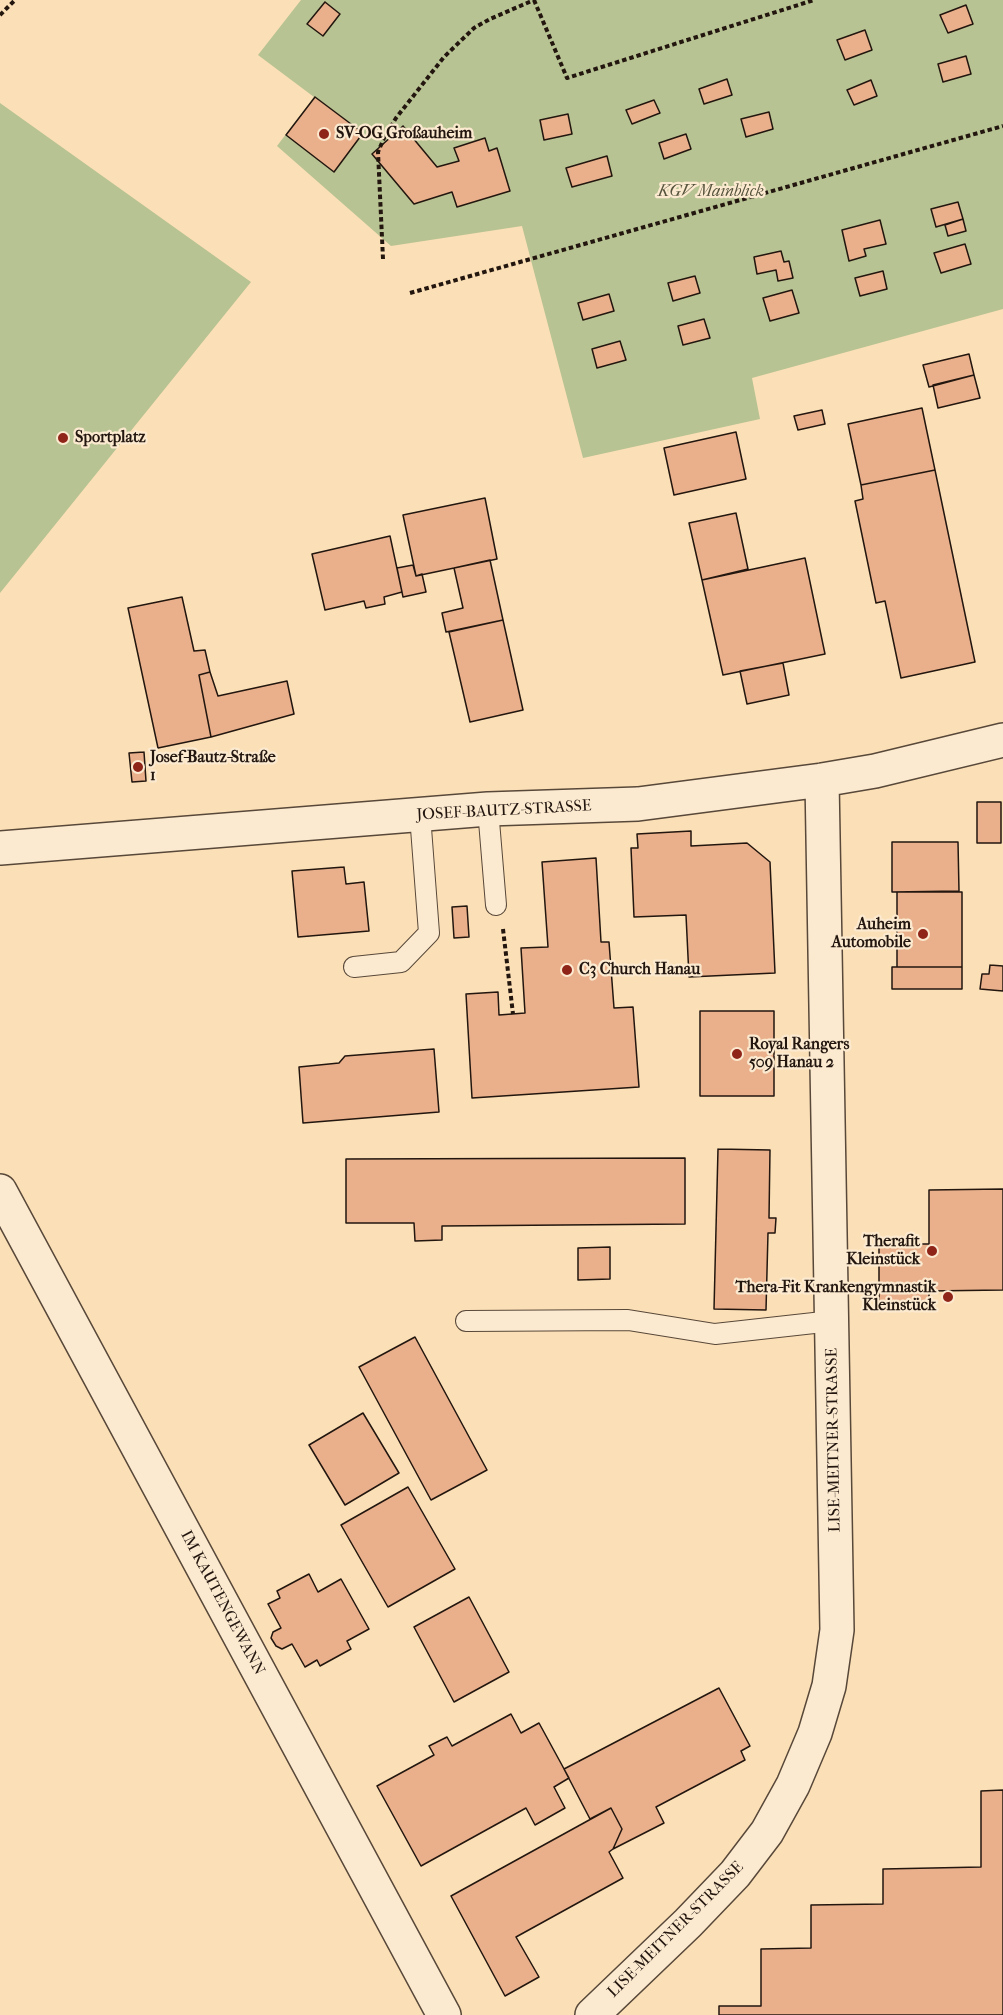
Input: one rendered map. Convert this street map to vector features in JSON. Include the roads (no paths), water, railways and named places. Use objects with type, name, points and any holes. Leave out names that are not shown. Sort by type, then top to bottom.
[{"type":"street","name":"JOSEF-BAUTZ-STRASSE","points":[[0,848],[488,810],[638,804],[874,771],[1003,740]]},
{"type":"street","name":"LISE-MEITNER-STRASSE","points":[[592,2015],[688,1923],[735,1874],[767,1832],[793,1785],[815,1733],[829,1686],[837,1630],[822,780]]},
{"type":"street","name":"IM KAUTENGEWANN","points":[[0,1191],[444,2015]]},
{"type":"lane","points":[[488,810],[496,905]]},
{"type":"lane","points":[[354,967],[401,962],[429,933],[420,815]]},
{"type":"lane","points":[[466,1322],[628,1320],[715,1334],[832,1321]]},
{"type":"place","name":"SV-OG Großauheim","points":[[324,134]]},
{"type":"place","name":"Sportplatz","points":[[63,438]]},
{"type":"place","name":"Josef-Bautz-Straße 1","points":[[138,767]]},
{"type":"place","name":"Auheim Automobile","points":[[923,934]]},
{"type":"place","name":"C3 Church Hanau","points":[[567,970]]},
{"type":"place","name":"Royal Rangers 509 Hanau 2","points":[[737,1054]]},
{"type":"place","name":"Therafit Kleinstück","points":[[932,1251]]},
{"type":"place","name":"Thera-Fit Krankengymnastik Kleinstück","points":[[948,1297]]},
{"type":"park label","name":"KGV Mainblick","points":[[711,192]]}]
